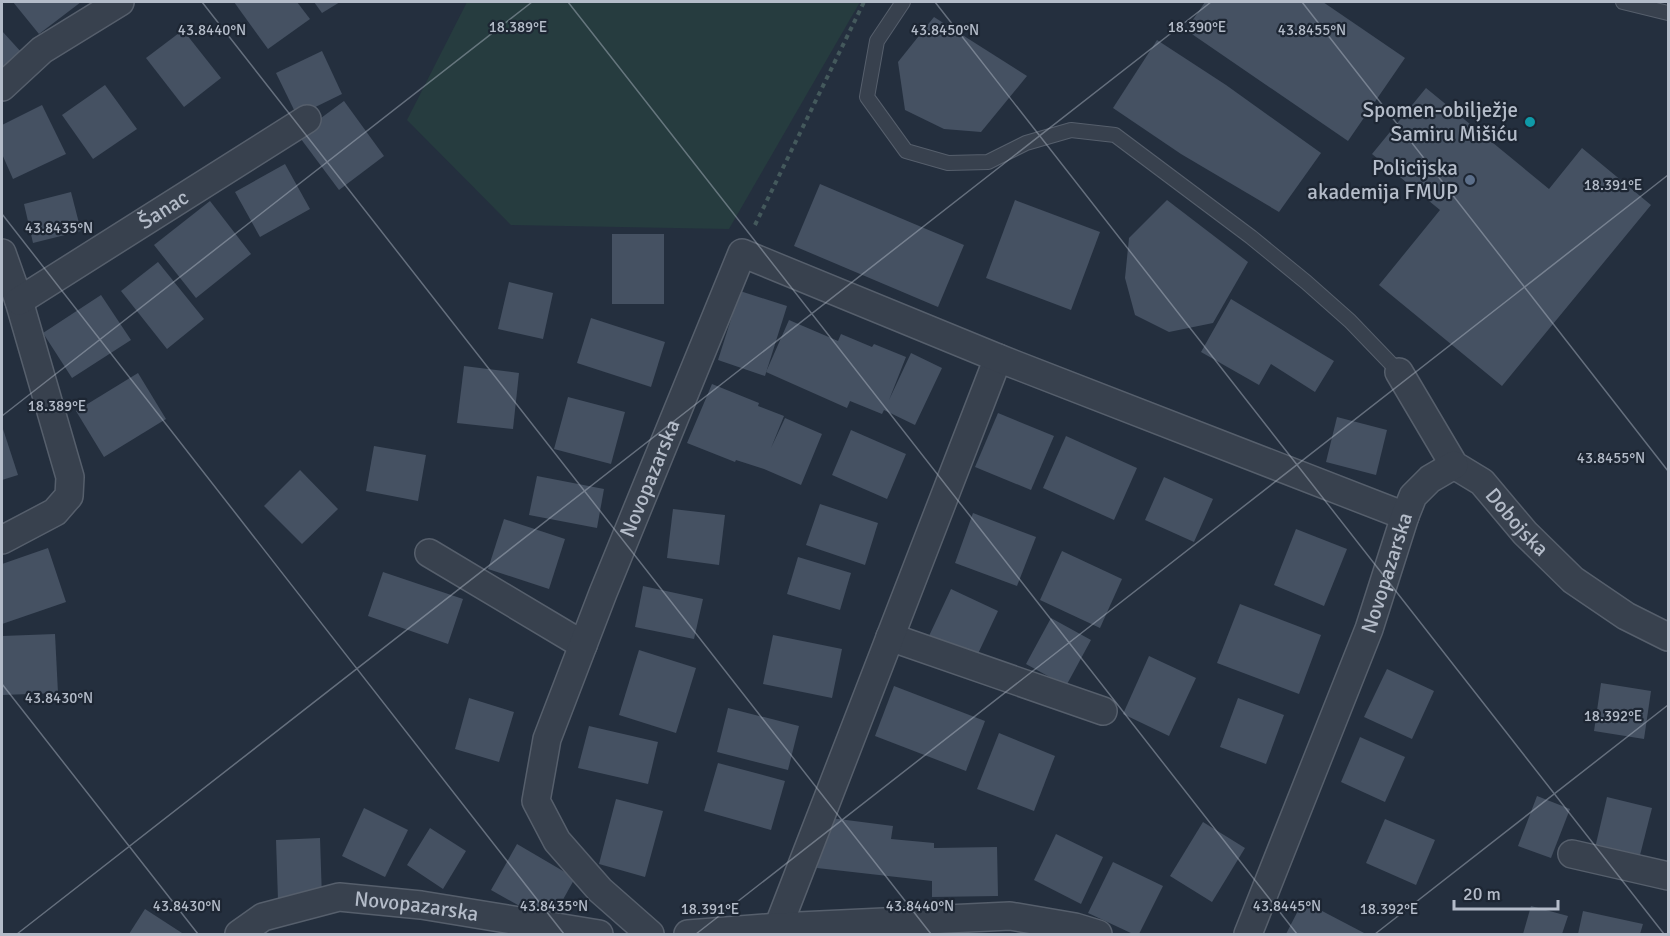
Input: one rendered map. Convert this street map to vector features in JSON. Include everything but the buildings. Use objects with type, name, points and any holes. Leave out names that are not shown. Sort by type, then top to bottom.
[{"type":"street","points":[[2,87],[42,50],[120,2]]},
{"type":"street","name":"Šanac","points":[[19,301],[307,119]]},
{"type":"street","points":[[2,253],[19,301],[70,477],[69,496],[55,512],[2,540]]},
{"type":"street","name":"Novopazarska","points":[[650,934],[600,890],[557,841],[536,801],[547,739],[742,253],[998,358],[1405,516],[1369,629],[1248,934]]},
{"type":"street","points":[[778,927],[998,358]]},
{"type":"street","name":"Dobojska","points":[[1399,372],[1454,465],[1482,482],[1525,533],[1573,580],[1626,616],[1668,637]]},
{"type":"street","points":[[1405,516],[1413,496],[1430,479],[1454,465]]},
{"type":"street","points":[[429,553],[583,645]]},
{"type":"street","points":[[890,637],[1103,711]]},
{"type":"street","points":[[1572,854],[1668,876]]},
{"type":"street","name":"Novopazarska","points":[[239,934],[263,917],[339,897],[421,905],[599,934]]},
{"type":"street","points":[[688,934],[778,927],[1010,916],[1075,927],[1098,934]]},
{"type":"lane","points":[[903,2],[877,41],[867,97],[906,151],[948,163],[988,162],[1026,143],[1071,130],[1115,135],[1251,237],[1306,282],[1350,321],[1399,372]]},
{"type":"lane","points":[[1623,2],[1668,14]]},
{"type":"path","points":[[742,253],[864,2]]},
{"type":"green space","points":[[467,2],[860,2],[729,229],[511,225],[407,120]]},
{"type":"place","name":"Spomen-obilježje Samiru Mišiću","points":[[1530,122]]},
{"type":"place","name":"Policijska akademija FMUP","points":[[1470,180]]}]
